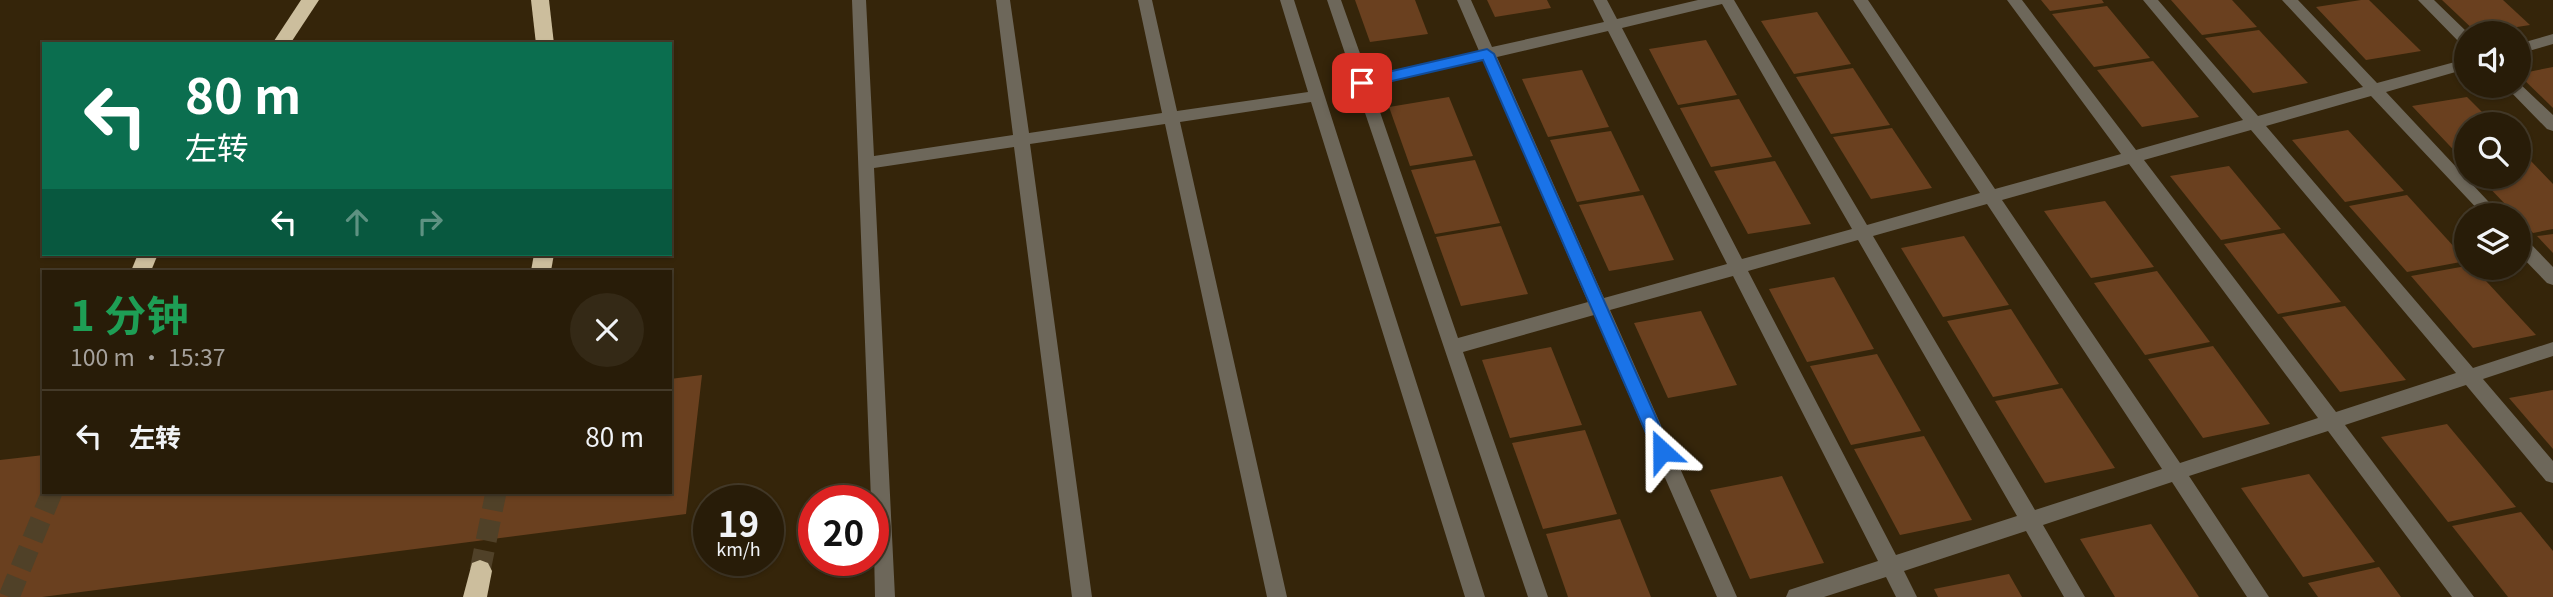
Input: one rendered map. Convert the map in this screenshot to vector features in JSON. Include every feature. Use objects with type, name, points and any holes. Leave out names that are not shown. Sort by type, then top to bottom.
[{"type":"highway","points":[[282,42],[310,0]]},
{"type":"highway","points":[[540,0],[545,42]]},
{"type":"highway","points":[[475,597],[480,570]]},
{"type":"lane","points":[[859,0],[886,597]]},
{"type":"lane","points":[[1003,0],[1082,597]]},
{"type":"lane","points":[[1145,0],[1277,597]]},
{"type":"lane","points":[[1287,0],[1475,597]]},
{"type":"lane","points":[[1334,0],[1538,597]]},
{"type":"lane","points":[[1464,0],[1727,597]]},
{"type":"lane","points":[[1600,0],[1907,597]]},
{"type":"lane","points":[[1362,83],[1718,0]]},
{"type":"lane","points":[[1727,0],[2075,597]]},
{"type":"lane","points":[[1860,0],[2259,597]]},
{"type":"lane","points":[[2014,0],[2464,597]]},
{"type":"lane","points":[[2150,0],[2553,475]]},
{"type":"lane","points":[[2289,0],[2482,203]]},
{"type":"lane","points":[[2425,0],[2454,28]]},
{"type":"lane","points":[[2531,45],[2553,39]]},
{"type":"lane","points":[[1452,346],[2454,67]]},
{"type":"lane","points":[[866,163],[1317,96]]},
{"type":"lane","points":[[2525,98],[2553,125]]},
{"type":"lane","points":[[2531,255],[2553,278]]},
{"type":"lane","points":[[1796,597],[2553,349]]},
{"type":"building","points":[[1355,0],[1415,0],[1428,34],[1370,42]]},
{"type":"building","points":[[1487,0],[1547,0],[1551,8],[1495,17]]},
{"type":"building","points":[[2041,0],[2102,0],[2104,3],[2050,11]]},
{"type":"building","points":[[2171,0],[2232,0],[2257,27],[2202,35]]},
{"type":"building","points":[[2369,0],[2421,51],[2366,60],[2316,7]]},
{"type":"building","points":[[2442,0],[2503,0],[2526,21],[2464,21]]},
{"type":"building","points":[[2107,6],[2150,58],[2094,67],[2052,14]]},
{"type":"building","points":[[1817,12],[1851,64],[1794,74],[1761,21]]},
{"type":"building","points":[[2259,30],[2308,83],[2253,93],[2205,38]]},
{"type":"building","points":[[1706,40],[1737,95],[1678,105],[1649,49]]},
{"type":"building","points":[[2153,61],[2199,117],[2142,127],[2097,70]]},
{"type":"building","points":[[2553,67],[2553,108],[2531,87],[2531,71]]},
{"type":"building","points":[[1853,68],[1890,125],[1831,134],[1796,77]]},
{"type":"building","points":[[1582,70],[1609,127],[1548,137],[1522,79]]},
{"type":"building","points":[[1449,97],[1473,156],[1410,166],[1389,107]]},
{"type":"building","points":[[2468,98],[2482,112],[2454,112],[2454,150],[2412,106]]},
{"type":"building","points":[[1739,99],[1772,157],[1711,167],[1680,108]]},
{"type":"building","points":[[1892,128],[1932,188],[1871,199],[1833,137]]},
{"type":"building","points":[[2348,130],[2404,191],[2345,202],[2292,140]]},
{"type":"building","points":[[1611,131],[1640,191],[1577,202],[1550,140]]},
{"type":"building","points":[[1475,160],[1500,223],[1435,234],[1411,170]]},
{"type":"building","points":[[1775,161],[1811,224],[1748,234],[1714,171]]},
{"type":"building","points":[[2531,161],[2553,184],[2553,229],[2533,233],[2531,203],[2504,203],[2491,189],[2531,189]]},
{"type":"building","points":[[2229,166],[2281,229],[2221,240],[2170,176]]},
{"type":"building","points":[[1643,195],[1674,260],[1609,271],[1579,205]]},
{"type":"building","points":[[2407,195],[2454,247],[2454,263],[2407,272],[2349,206]]},
{"type":"building","points":[[2105,201],[2154,267],[2091,278],[2044,211]]},
{"type":"building","points":[[1501,226],[1528,294],[1461,306],[1436,237]]},
{"type":"building","points":[[2284,233],[2341,302],[2278,314],[2224,244]]},
{"type":"building","points":[[2553,234],[2553,253],[2537,236]]},
{"type":"building","points":[[1964,236],[2009,305],[1943,317],[1901,248]]},
{"type":"building","points":[[2454,268],[2454,280],[2485,280],[2536,335],[2473,348],[2411,276]]},
{"type":"building","points":[[2157,271],[2210,342],[2145,355],[2094,283]]},
{"type":"building","points":[[1834,277],[1874,349],[1807,362],[1769,289]]},
{"type":"building","points":[[2345,306],[2406,380],[2340,392],[2282,317]]},
{"type":"building","points":[[2011,309],[2059,384],[1993,397],[1947,321]]},
{"type":"building","points":[[1701,311],[1737,385],[1668,398],[1634,323]]},
{"type":"building","points":[[2213,346],[2270,424],[2203,438],[2148,359]]},
{"type":"building","points":[[1551,347],[1582,425],[1510,438],[1482,360]]},
{"type":"building","points":[[1877,354],[1921,431],[1851,445],[1810,366]]},
{"type":"building","points":[[702,375],[686,514],[42,597],[0,597],[0,460],[42,455],[42,494],[672,494],[672,379]]},
{"type":"building","points":[[2062,388],[2115,468],[2045,483],[1995,401]]},
{"type":"building","points":[[2553,390],[2553,449],[2509,398]]},
{"type":"building","points":[[2447,424],[2516,507],[2448,522],[2381,437]]},
{"type":"building","points":[[1585,430],[1617,514],[1543,529],[1512,443]]},
{"type":"building","points":[[1924,436],[1972,520],[1900,535],[1854,449]]},
{"type":"building","points":[[2309,474],[2375,562],[2303,577],[2241,488]]},
{"type":"building","points":[[1782,476],[1824,563],[1750,579],[1710,490]]},
{"type":"building","points":[[2521,512],[2553,551],[2553,597],[2508,597],[2452,526]]},
{"type":"building","points":[[1620,519],[1651,597],[1568,597],[1546,534]]},
{"type":"building","points":[[2151,524],[2199,597],[2115,597],[2080,539]]},
{"type":"building","points":[[2379,567],[2401,597],[2318,597],[2308,583]]},
{"type":"building","points":[[2009,574],[2022,597],[1938,597],[1934,589]]},
{"type":"tunnel","points":[[9,597],[51,494]]},
{"type":"tunnel","points":[[480,571],[496,494]]},
{"type":"route","points":[[1362,83],[1487,54],[1662,451]]}]
